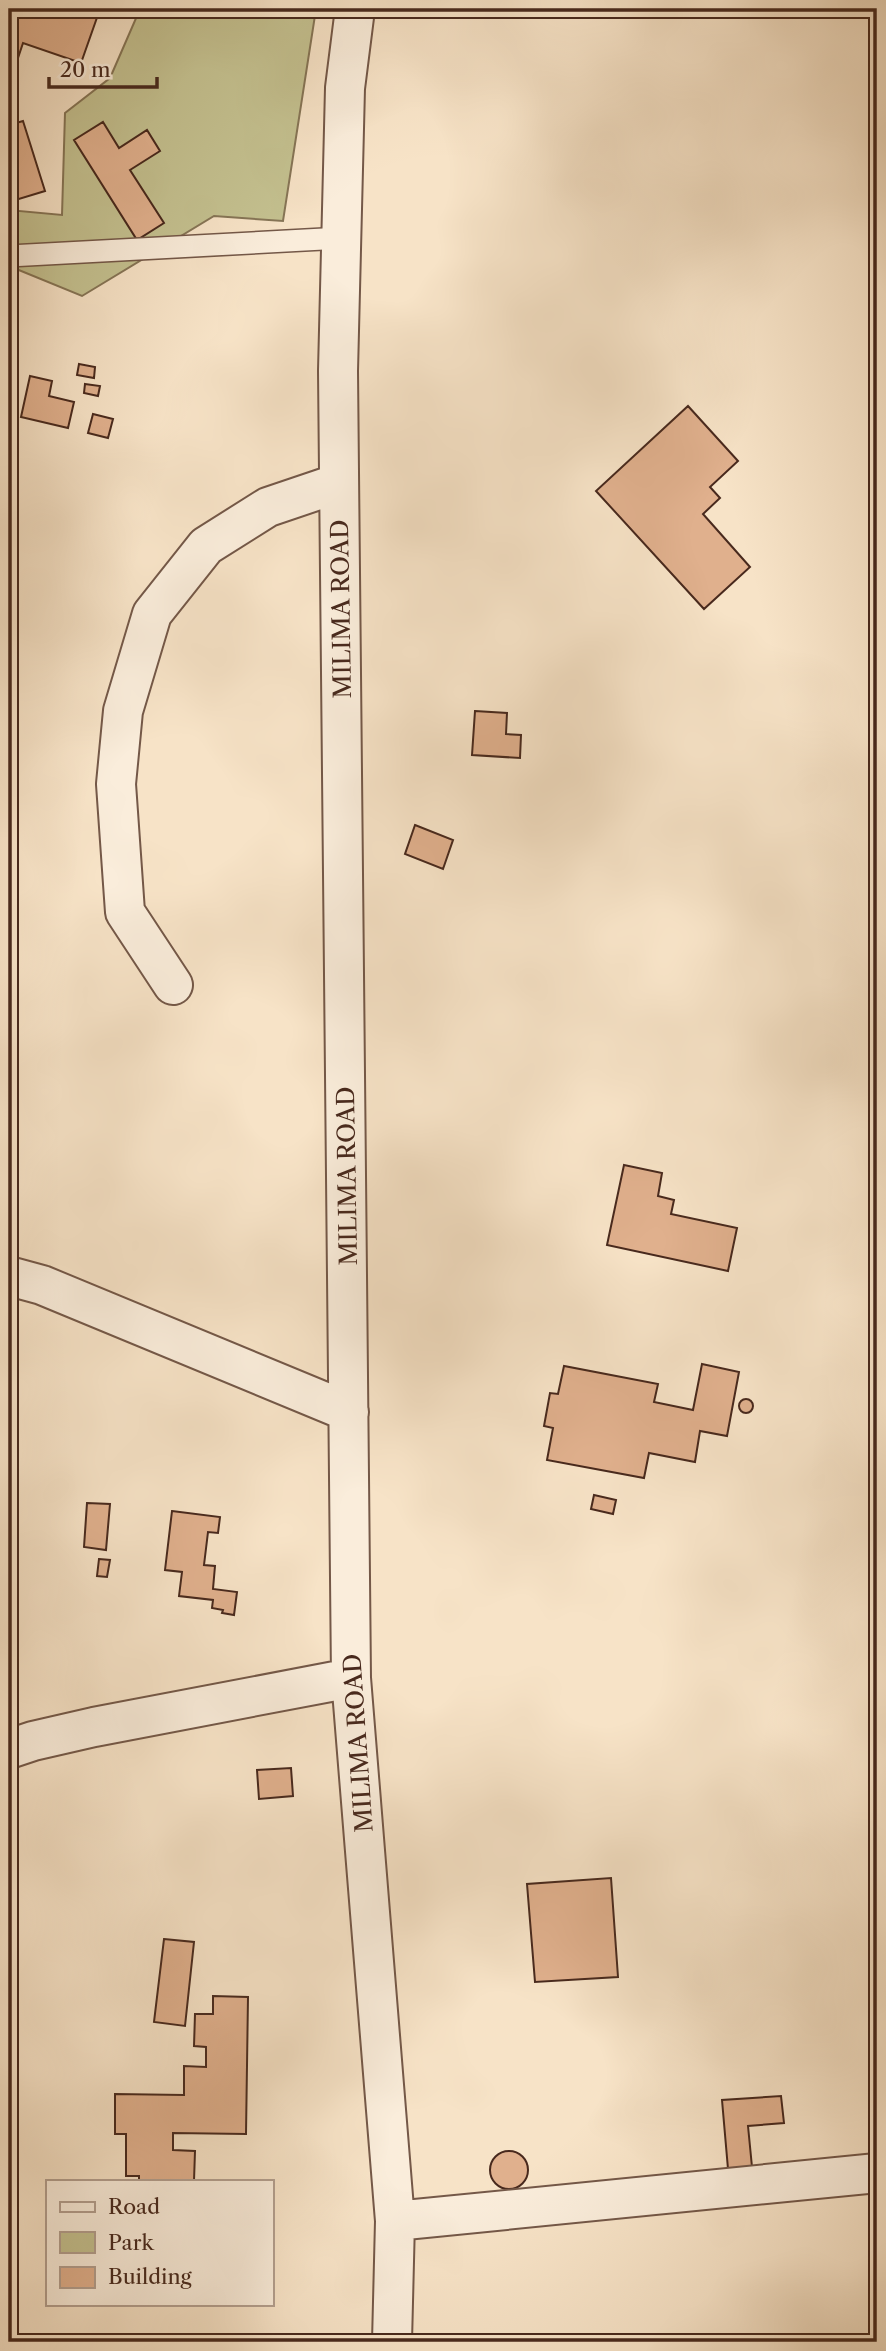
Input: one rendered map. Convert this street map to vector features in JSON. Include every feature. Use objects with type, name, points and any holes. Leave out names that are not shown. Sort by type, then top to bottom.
[{"type":"street","name":"MILIMA ROAD","points":[[355,9],[345,88],[338,371],[351,1678],[395,2221],[392,2342]]},
{"type":"street","points":[[173,985],[125,912],[116,784],[123,711],[152,614],[206,546],[268,507],[340,483]]},
{"type":"street","points":[[9,1276],[42,1285],[349,1412]]},
{"type":"street","points":[[9,1749],[94,1727],[351,1678]]},
{"type":"street","points":[[395,2221],[877,2173]]},
{"type":"lane","points":[[9,256],[342,238]]},
{"type":"green space","points":[[140,9],[316,9],[283,221],[214,216],[82,296],[9,266],[9,210],[62,215],[65,113],[110,78]]},
{"type":"building","points":[[9,9],[100,9],[81,63],[23,43],[9,85]]},
{"type":"building","points":[[23,121],[45,191],[9,202],[9,125]]},
{"type":"building","points":[[103,122],[119,148],[147,130],[160,151],[130,170],[164,223],[137,240],[74,140]]},
{"type":"building","points":[[79,364],[95,367],[94,378],[77,375]]},
{"type":"building","points":[[30,376],[52,381],[49,396],[74,402],[68,428],[21,417]]},
{"type":"building","points":[[85,384],[100,386],[98,396],[84,393]]},
{"type":"building","points":[[688,406],[738,461],[710,487],[720,498],[703,514],[750,567],[704,609],[596,491]]},
{"type":"building","points":[[93,414],[113,419],[108,438],[88,433]]},
{"type":"building","points":[[475,711],[507,713],[506,734],[521,735],[520,758],[472,755]]},
{"type":"building","points":[[415,825],[453,840],[443,869],[405,854]]},
{"type":"building","points":[[624,1165],[662,1173],[658,1196],[674,1200],[671,1214],[737,1228],[728,1271],[607,1245]]},
{"type":"building","points":[[702,1364],[739,1372],[727,1436],[700,1431],[695,1462],[649,1453],[644,1478],[547,1460],[553,1428],[544,1426],[550,1393],[558,1394],[564,1366],[658,1384],[654,1402],[693,1410]]},
{"type":"building","points":[[743,1399],[749,1399],[753,1406],[749,1413],[743,1413],[739,1409],[739,1403]]},
{"type":"building","points":[[594,1495],[616,1500],[613,1514],[591,1509]]},
{"type":"building","points":[[87,1503],[110,1504],[106,1550],[84,1547]]},
{"type":"building","points":[[172,1511],[220,1517],[218,1533],[208,1532],[204,1565],[215,1566],[213,1589],[237,1592],[234,1615],[212,1608],[213,1600],[179,1596],[182,1572],[165,1570]]},
{"type":"building","points":[[99,1559],[110,1560],[107,1577],[97,1576]]},
{"type":"building","points":[[291,1768],[293,1796],[259,1799],[257,1770]]},
{"type":"building","points":[[611,1878],[618,1977],[535,1982],[527,1884]]},
{"type":"building","points":[[164,1939],[194,1942],[185,2026],[154,2022]]},
{"type":"building","points":[[213,1996],[248,1997],[246,2134],[173,2133],[173,2150],[195,2151],[194,2180],[139,2180],[139,2176],[126,2176],[126,2134],[115,2134],[115,2094],[184,2095],[184,2066],[206,2067],[206,2047],[194,2046],[195,2014],[213,2014]]},
{"type":"building","points":[[781,2096],[784,2123],[748,2126],[752,2167],[728,2169],[722,2100]]},
{"type":"building","points":[[509,2151],[522,2157],[528,2170],[522,2183],[509,2189],[496,2183],[490,2170],[496,2157]]}]
